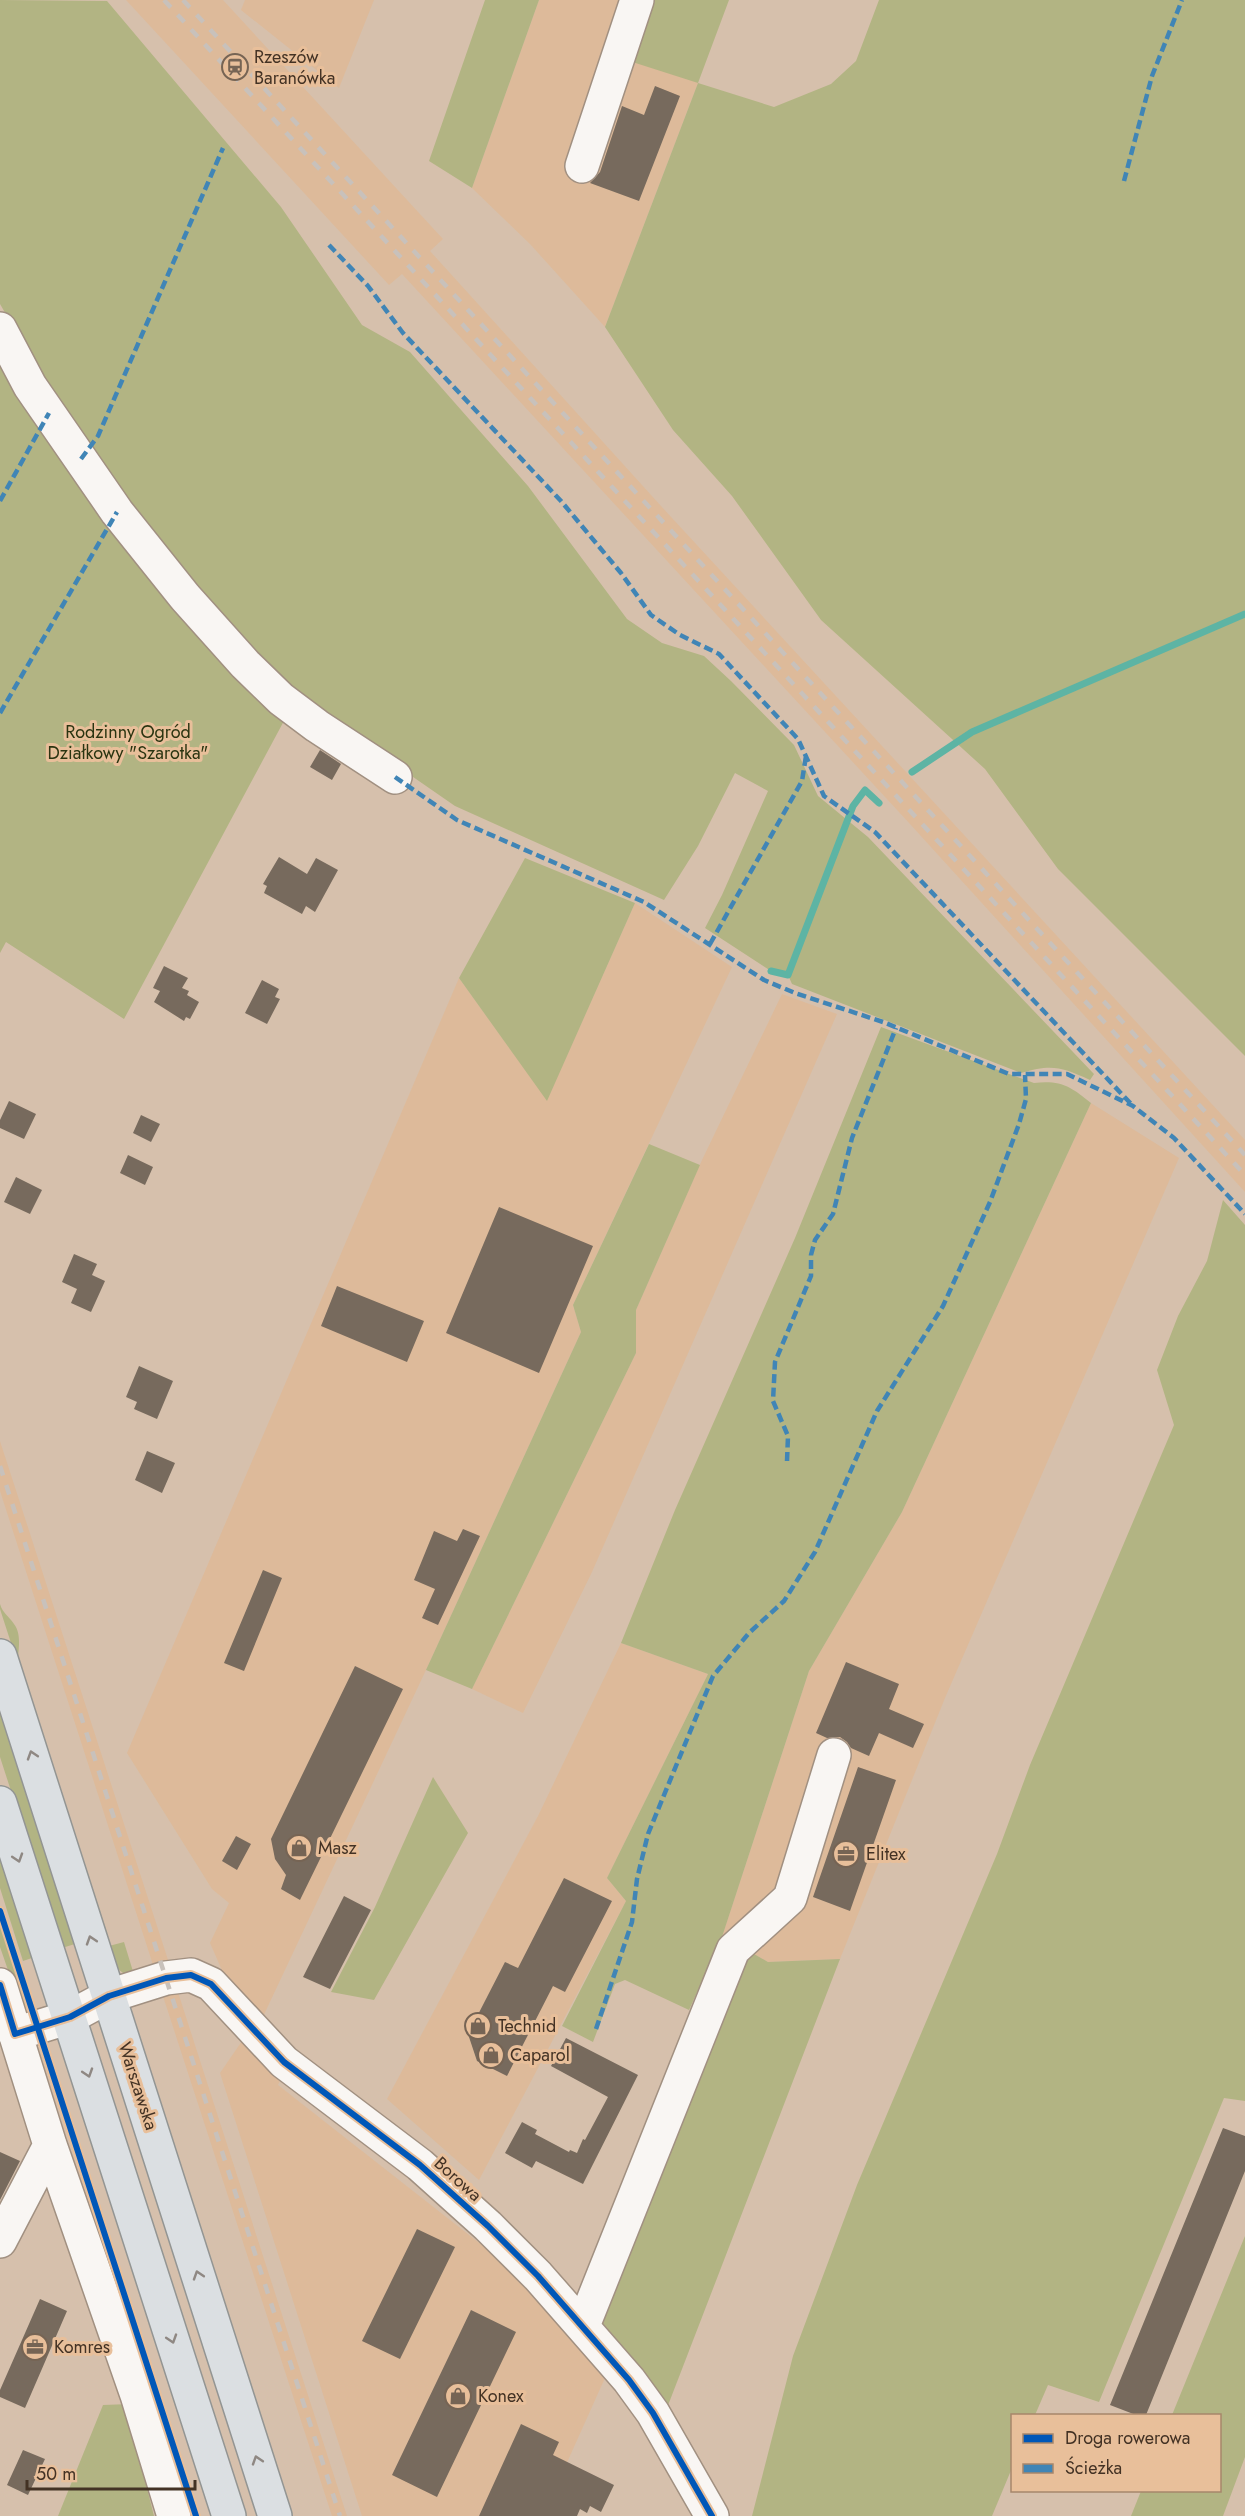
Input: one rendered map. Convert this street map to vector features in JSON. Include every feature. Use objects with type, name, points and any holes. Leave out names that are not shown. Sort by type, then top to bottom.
[{"type":"main road","name":"Warszawska","points":[[0,1656],[275,2516]]},
{"type":"main road","points":[[0,1803],[229,2516]]},
{"type":"street","points":[[582,166],[637,0]]},
{"type":"street","points":[[0,329],[30,386],[105,494],[192,605],[245,664],[281,699],[317,726],[395,777]]},
{"type":"street","points":[[584,2326],[733,1950],[790,1898],[834,1755]]},
{"type":"street","name":"Borowa","points":[[70,2017],[109,1996],[181,1974],[201,1978],[211,1984],[284,2062],[420,2165],[488,2226],[584,2326],[653,2413],[712,2516]]},
{"type":"street","points":[[0,1985],[50,2145],[137,2395],[174,2516]]},
{"type":"street","points":[[15,2034],[70,2017]]},
{"type":"street","points":[[0,2241],[50,2145]]},
{"type":"shaded area","points":[[126,0],[223,0],[443,239],[430,251],[661,506],[1245,1140],[1245,1192],[910,824],[402,274],[389,285]]},
{"type":"shaded area","points":[[245,0],[374,0],[339,88],[241,10]]},
{"type":"shaded area","points":[[539,0],[642,0],[698,83],[605,327],[530,244],[472,188]]},
{"type":"shaded area","points":[[635,903],[732,967],[573,1305],[581,1332],[261,2021],[224,1975],[210,1943],[229,1903],[212,1889],[127,1753],[459,978],[547,1100]]},
{"type":"shaded area","points":[[782,994],[837,1014],[592,1572],[523,1713],[472,1689],[636,1353],[636,1310],[702,1160]]},
{"type":"shaded area","points":[[1091,1103],[1179,1158],[945,1698],[840,1959],[768,1962],[722,1937],[809,1671],[902,1512]]},
{"type":"shaded area","points":[[0,1441],[170,1966],[155,1971],[0,1491]]},
{"type":"shaded area","points":[[621,1643],[708,1674],[607,1878],[626,1901],[479,2180],[387,2099],[538,1816]]},
{"type":"shaded area","points":[[176,1986],[347,2516],[332,2516],[161,1990]]},
{"type":"shaded area","points":[[242,2041],[282,2077],[278,2085],[492,2253],[609,2369],[543,2516],[362,2516],[220,2073]]},
{"type":"green space","points":[[0,0],[107,1],[281,207],[362,325],[410,352],[528,486],[627,619],[662,643],[704,656],[731,681],[794,745],[818,796],[868,837],[1094,1074],[1090,1080],[1056,1068],[1041,1068],[1021,1073],[792,984],[788,975],[771,971],[705,928],[768,791],[735,773],[698,846],[664,900],[455,806],[390,761],[265,665],[218,622],[83,447],[0,304]]},
{"type":"green space","points":[[485,0],[539,0],[472,188],[429,161]]},
{"type":"green space","points":[[643,0],[729,0],[698,83],[623,59]]},
{"type":"green space","points":[[879,0],[1245,0],[1245,1056],[1058,869],[985,769],[821,620],[732,496],[673,430],[605,327],[698,83],[774,107],[831,84],[856,61]]},
{"type":"green space","name":"Rodzinny Ogród Działkowy \"Szarotka\"","points":[[0,364],[285,719],[124,1019],[6,942],[0,953]]},
{"type":"green space","points":[[525,858],[635,903],[547,1101],[459,978]]},
{"type":"green space","points":[[881,1027],[1034,1083],[1066,1086],[1091,1103],[902,1512],[809,1671],[722,1937],[689,2010],[625,1980],[615,1984],[593,2042],[562,2026],[626,1901],[607,1878],[708,1674],[621,1643],[675,1510],[795,1238]]},
{"type":"green space","points":[[649,1144],[700,1165],[636,1310],[636,1353],[472,1689],[426,1670],[581,1332],[573,1305]]},
{"type":"green space","points":[[1223,1200],[1245,1225],[1245,2101],[1224,2098],[1099,2402],[1048,2385],[1035,2414],[1011,2414],[1011,2470],[992,2516],[752,2516],[793,2356],[857,2185],[997,1854],[1030,1765],[1174,1425],[1157,1370],[1178,1316],[1207,1261]]},
{"type":"green space","points":[[0,1604],[18,1631],[18,1657],[107,1933],[105,1934],[0,1609]]},
{"type":"green space","points":[[0,1702],[78,1943],[62,1948],[0,1757]]},
{"type":"green space","points":[[433,1777],[468,1833],[374,2000],[331,1992],[375,1907]]},
{"type":"green space","points":[[0,1845],[35,1957],[23,1961],[0,1888]]},
{"type":"green space","points":[[0,1923],[27,2008],[18,1999],[0,1947]]},
{"type":"green space","points":[[124,1942],[135,1978],[120,1970],[114,1962],[109,1946]]},
{"type":"green space","points":[[747,1950],[768,1962],[840,1959],[667,2408],[595,2323]]},
{"type":"green space","points":[[1245,2236],[1245,2457],[1223,2516],[1131,2516],[1141,2492],[1221,2492],[1221,2414],[1172,2414]]},
{"type":"green space","points":[[130,2404],[135,2441],[154,2516],[58,2516],[103,2405]]},
{"type":"building","points":[[655,86],[680,96],[639,201],[590,183],[600,172],[622,106],[644,115]]},
{"type":"building","points":[[320,750],[341,764],[332,780],[310,767]]},
{"type":"building","points":[[279,857],[307,874],[316,858],[338,870],[315,912],[306,906],[302,914],[264,893],[267,886],[263,884]]},
{"type":"building","points":[[164,966],[188,978],[182,988],[189,991],[187,995],[199,1002],[190,1019],[186,1017],[184,1021],[154,1002],[160,991],[153,988]]},
{"type":"building","points":[[262,980],[279,989],[275,997],[280,999],[267,1024],[245,1013]]},
{"type":"building","points":[[9,1101],[36,1114],[24,1139],[0,1128],[0,1120]]},
{"type":"building","points":[[141,1115],[160,1124],[151,1142],[133,1133]]},
{"type":"building","points":[[128,1155],[153,1167],[145,1185],[120,1173]]},
{"type":"building","points":[[16,1177],[42,1190],[30,1214],[4,1202]]},
{"type":"building","points":[[499,1207],[593,1246],[539,1373],[446,1333]]},
{"type":"building","points":[[74,1254],[97,1264],[92,1275],[105,1281],[91,1312],[71,1303],[77,1289],[62,1282]]},
{"type":"building","points":[[337,1286],[424,1321],[407,1362],[321,1326]]},
{"type":"building","points":[[139,1366],[173,1381],[157,1419],[134,1409],[137,1402],[126,1397]]},
{"type":"building","points":[[147,1451],[175,1463],[162,1493],[135,1480]]},
{"type":"building","points":[[463,1529],[480,1536],[438,1625],[422,1618],[435,1589],[414,1580],[434,1531],[457,1541]]},
{"type":"building","points":[[263,1570],[282,1578],[244,1671],[224,1663]]},
{"type":"building","points":[[846,1662],[899,1684],[889,1709],[924,1724],[913,1748],[879,1733],[869,1756],[851,1748],[840,1737],[827,1738],[816,1733]]},
{"type":"building","points":[[355,1666],[403,1689],[300,1900],[281,1889],[286,1875],[275,1859],[271,1839]]},
{"type":"building","points":[[858,1767],[896,1780],[850,1911],[813,1897]]},
{"type":"building","points":[[236,1836],[251,1844],[237,1870],[222,1861]]},
{"type":"building","points":[[564,1878],[612,1901],[565,1992],[553,1986],[507,2076],[477,2061],[468,2034],[505,1962],[518,1968]]},
{"type":"building","points":[[344,1896],[371,1910],[330,1989],[303,1977]]},
{"type":"building","points":[[566,2038],[638,2075],[583,2184],[536,2161],[532,2168],[505,2153],[522,2122],[537,2130],[535,2134],[569,2152],[570,2150],[577,2153],[608,2097],[551,2066]]},
{"type":"building","points":[[1223,2128],[1245,2136],[1245,2171],[1146,2414],[1133,2414],[1110,2405]]},
{"type":"building","points":[[0,2152],[20,2161],[0,2200]]},
{"type":"building","points":[[417,2229],[455,2247],[400,2359],[362,2341]]},
{"type":"building","name":"Komres","points":[[40,2299],[67,2311],[25,2408],[0,2397],[0,2390]]},
{"type":"building","points":[[471,2310],[516,2332],[437,2497],[392,2475]]},
{"type":"building","points":[[521,2424],[559,2442],[553,2455],[614,2485],[601,2512],[590,2506],[587,2513],[580,2509],[577,2516],[479,2516]]},
{"type":"building","points":[[23,2450],[45,2459],[28,2495],[7,2485]]},
{"type":"waterway","points":[[912,772],[972,732],[1245,614]]},
{"type":"waterway","points":[[771,971],[788,975],[853,806],[865,790],[879,803]]},
{"type":"railway","points":[[164,0],[1245,1175]]},
{"type":"railway","points":[[183,0],[1245,1155]]},
{"type":"railway","points":[[0,1466],[340,2516]]},
{"type":"marked path","points":[[1124,181],[1152,76],[1182,0]]},
{"type":"marked path","points":[[81,459],[98,436],[223,148]]},
{"type":"marked path","points":[[329,245],[368,286],[403,333],[561,501],[621,573],[651,615],[680,635],[719,654],[798,739],[824,796],[875,832],[1133,1106]]},
{"type":"marked path","points":[[0,501],[49,413]]},
{"type":"marked path","points":[[0,713],[117,512]]},
{"type":"marked path","points":[[710,944],[802,781],[806,756]]},
{"type":"marked path","points":[[395,777],[457,820],[644,902],[764,980],[795,993],[883,1022],[1009,1074],[1067,1074],[1133,1106],[1174,1138],[1245,1214]]},
{"type":"marked path","points":[[787,1461],[788,1436],[773,1401],[775,1362],[811,1276],[811,1255],[815,1240],[833,1214],[852,1138],[896,1028]]},
{"type":"marked path","points":[[596,2029],[632,1922],[637,1879],[648,1834],[713,1676],[749,1633],[784,1601],[815,1552],[877,1411],[943,1306],[990,1202],[1019,1124],[1026,1099],[1025,1075]]},
{"type":"cycle path","points":[[0,1911],[196,2516]]},
{"type":"cycle path","points":[[0,1985],[15,2034],[70,2017],[109,1996],[166,1978],[191,1975],[211,1984],[284,2062],[420,2165],[488,2226],[538,2276],[629,2380],[653,2413],[712,2516]]},
{"type":"place","name":"Rzeszów Baranówka","points":[[235,67]]},
{"type":"place","name":"Masz","points":[[299,1848]]},
{"type":"place","name":"Elitex","points":[[846,1854]]},
{"type":"place","name":"Technid","points":[[478,2026]]},
{"type":"place","name":"Caparol","points":[[491,2055]]},
{"type":"place","name":"Komres","points":[[35,2347]]},
{"type":"place","name":"Konex","points":[[458,2396]]}]
